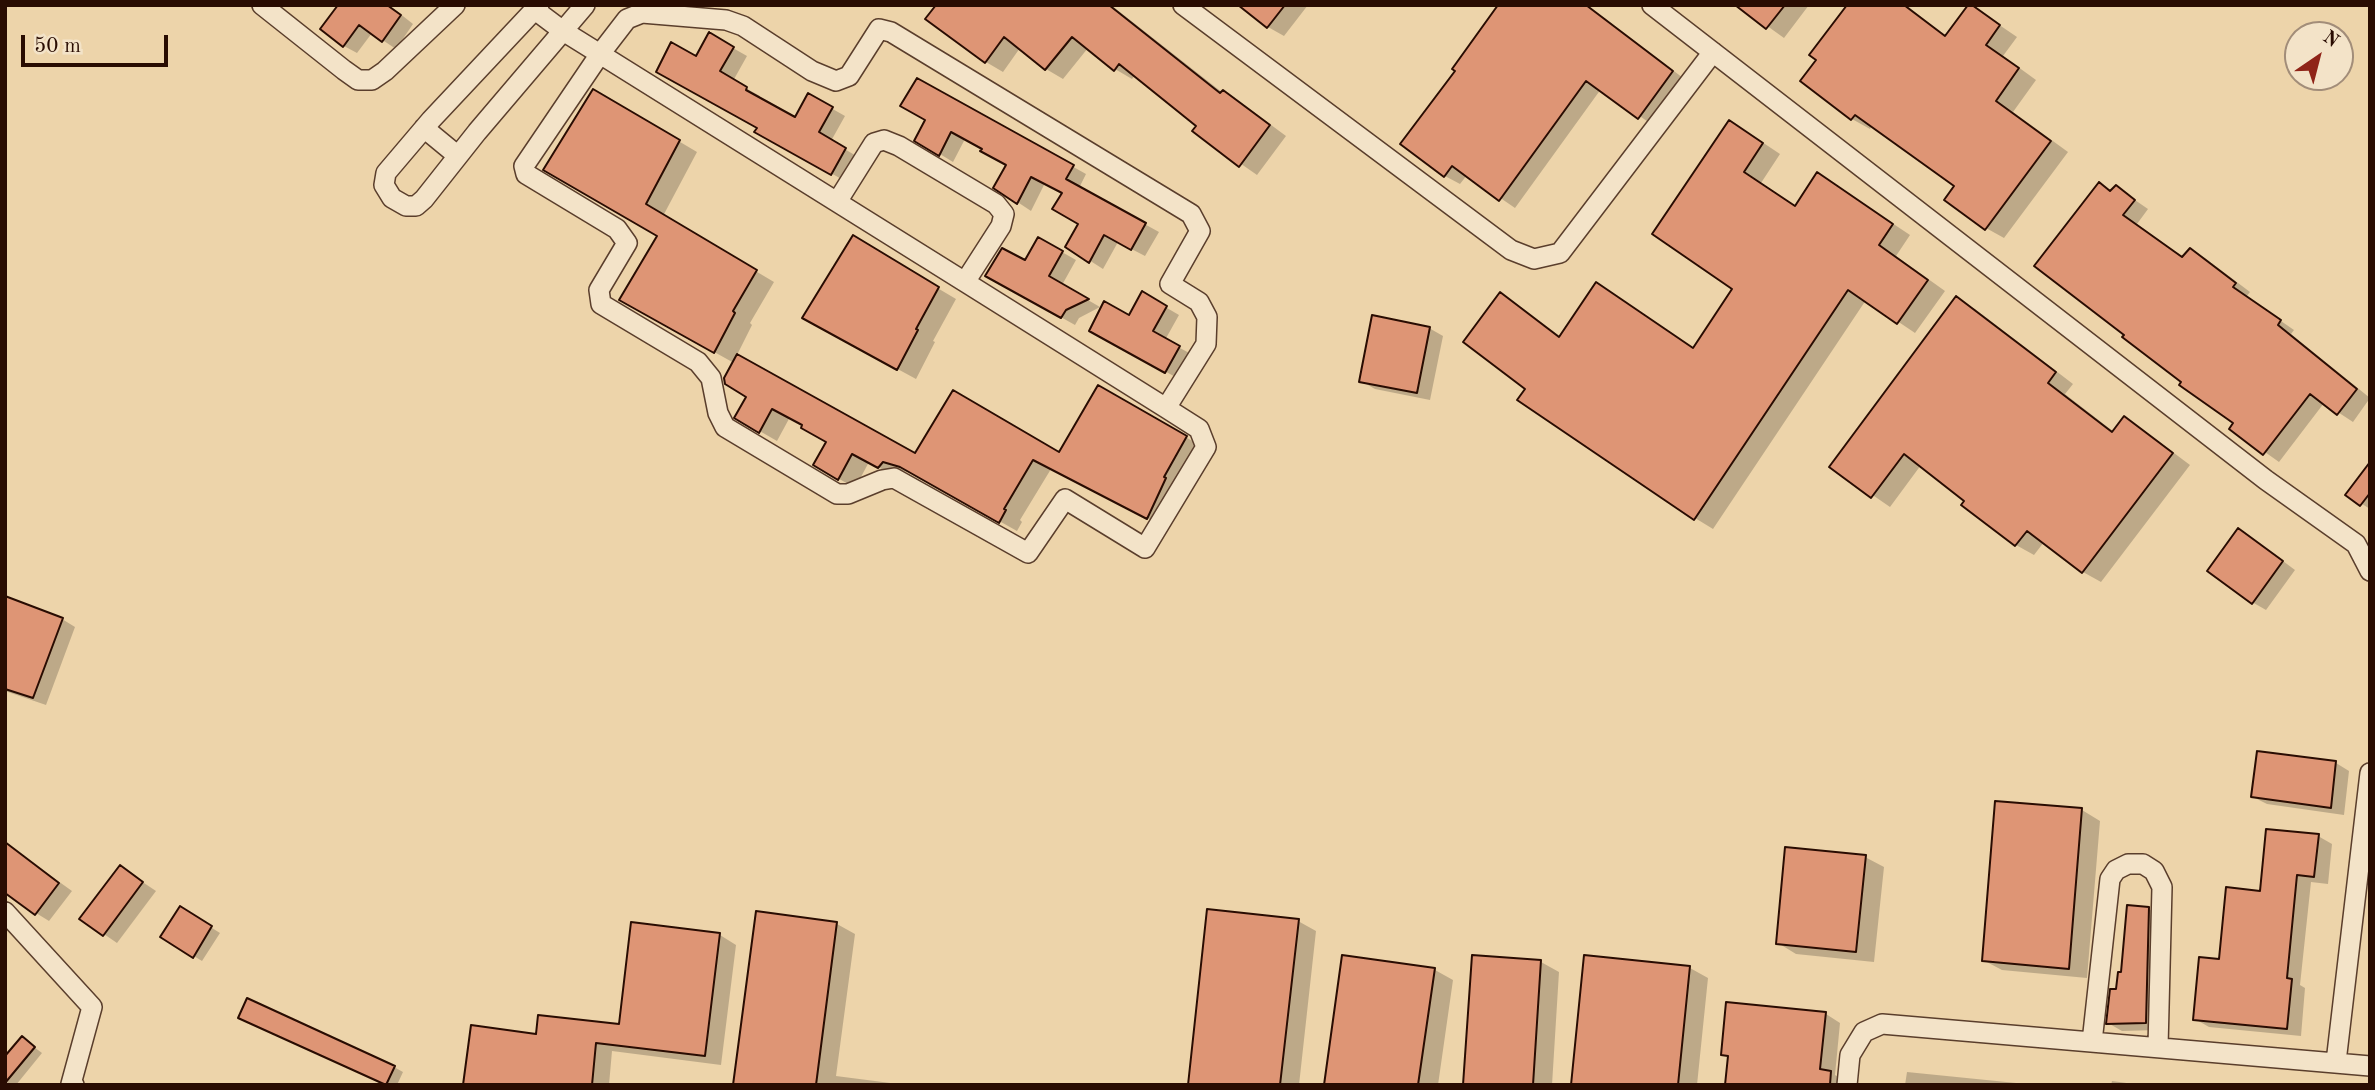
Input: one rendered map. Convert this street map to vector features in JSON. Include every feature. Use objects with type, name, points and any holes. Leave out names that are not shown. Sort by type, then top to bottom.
[{"type":"street","points":[[262,5],[358,80],[372,80],[385,71],[451,6]]},
{"type":"street","points":[[585,5],[563,31],[458,156],[424,200],[416,206],[406,206],[392,198],[384,185],[386,173],[424,128],[537,7],[563,31],[600,54],[836,202],[965,282],[1199,429],[1206,447],[1145,548],[1065,499],[1028,553],[894,478],[848,494],[837,494],[725,427],[718,413],[711,378],[698,362],[601,304],[599,290],[627,243],[618,229],[526,174],[524,166],[600,54],[627,19],[642,13],[726,20],[743,26],[812,71],[836,81],[849,76],[879,29],[891,32],[1191,214],[1200,231],[1170,284],[1199,302],[1207,317],[1208,330],[1206,344],[1166,408]]},
{"type":"street","points":[[1183,5],[1511,250],[1534,259],[1560,253],[1713,52]]},
{"type":"street","points":[[1653,5],[2266,480],[2356,544],[2370,571]]},
{"type":"street","points":[[424,128],[458,156]]},
{"type":"street","points":[[836,202],[874,143],[884,140],[899,146],[996,204],[1004,214],[1001,226],[965,282]]},
{"type":"street","points":[[2336,1062],[2370,772]]},
{"type":"street","points":[[2092,1042],[2110,879],[2116,870],[2128,864],[2143,864],[2154,871],[2162,887],[2158,1047]]},
{"type":"street","points":[[5,912],[93,1007],[71,1084],[74,1085]]},
{"type":"street","points":[[1847,1085],[1850,1055],[1864,1032],[1881,1024],[2370,1066]]},
{"type":"building","points":[[338,5],[387,5],[401,15],[382,42],[359,25],[343,47],[320,29]]},
{"type":"building","points":[[936,5],[1109,5],[1220,93],[1223,90],[1270,125],[1239,167],[1192,131],[1196,126],[1119,64],[1114,71],[1072,37],[1045,70],[1004,37],[985,63],[925,19]]},
{"type":"building","points":[[1238,5],[1285,5],[1267,28]]},
{"type":"building","points":[[1498,5],[1586,5],[1673,71],[1638,119],[1586,81],[1499,201],[1452,166],[1444,177],[1400,144],[1455,71],[1452,69]]},
{"type":"building","points":[[1735,5],[1785,5],[1766,29]]},
{"type":"building","points":[[1847,5],[1904,5],[1945,36],[1968,5],[1972,5],[2000,25],[1986,45],[2019,68],[1996,101],[2051,141],[1985,230],[1944,200],[1954,186],[1855,115],[1851,120],[1800,81],[1816,60],[1809,55]]},
{"type":"building","points":[[709,32],[734,47],[720,71],[747,87],[746,90],[795,117],[808,93],[833,107],[819,132],[846,148],[831,175],[754,132],[757,128],[656,72],[671,42],[696,56]]},
{"type":"building","points":[[917,78],[1074,165],[1066,179],[1146,223],[1131,250],[1104,235],[1089,263],[1065,247],[1078,224],[1052,209],[1062,193],[1031,177],[1017,204],[993,188],[1006,165],[980,151],[982,149],[951,132],[939,156],[914,141],[925,120],[900,106]]},
{"type":"building","points":[[593,89],[680,140],[646,204],[757,270],[733,311],[735,313],[714,353],[619,300],[657,236],[543,170]]},
{"type":"building","points":[[1729,120],[1763,143],[1744,172],[1795,206],[1817,172],[1893,224],[1879,245],[1928,280],[1897,324],[1848,290],[1694,520],[1517,400],[1525,389],[1463,342],[1500,292],[1559,337],[1596,282],[1693,348],[1732,289],[1652,234]]},
{"type":"building","points":[[2099,182],[2110,191],[2116,185],[2135,200],[2123,215],[2182,257],[2190,248],[2236,283],[2233,287],[2281,320],[2278,325],[2357,389],[2337,415],[2310,394],[2263,455],[2229,429],[2233,423],[2179,385],[2181,382],[2122,337],[2124,335],[2034,266]]},
{"type":"building","points":[[853,235],[939,287],[897,370],[802,318]]},
{"type":"building","points":[[1038,237],[1063,251],[1049,276],[1089,299],[1066,310],[1061,318],[985,276],[1002,248],[1025,260]]},
{"type":"building","points":[[1142,291],[1167,306],[1153,331],[1180,346],[1165,373],[1089,331],[1104,301],[1129,315]]},
{"type":"building","points":[[1956,296],[2056,372],[2048,383],[2112,432],[2124,416],[2173,453],[2082,573],[2027,531],[2015,546],[1961,505],[1964,501],[1904,454],[1871,498],[1829,467]]},
{"type":"building","points":[[1372,315],[1430,327],[1417,393],[1359,382]]},
{"type":"building","points":[[737,354],[915,453],[953,390],[1059,452],[1098,385],[1187,436],[1164,477],[1166,478],[1147,519],[1033,460],[1004,509],[1006,510],[999,523],[900,467],[883,462],[878,468],[852,454],[838,480],[813,465],[826,442],[772,409],[759,433],[734,418],[746,397],[725,384],[724,378]]},
{"type":"building","points":[[2370,462],[2370,493],[2360,506],[2345,495]]},
{"type":"building","points":[[2238,528],[2283,561],[2252,604],[2207,571]]},
{"type":"building","points":[[5,596],[63,618],[33,698],[5,689]]},
{"type":"building","points":[[2257,751],[2336,761],[2331,808],[2251,797]]},
{"type":"building","points":[[1995,801],[2082,808],[2069,969],[1982,961]]},
{"type":"building","points":[[2266,829],[2319,834],[2314,877],[2297,875],[2287,978],[2292,979],[2287,1029],[2193,1020],[2199,957],[2219,959],[2226,887],[2260,891]]},
{"type":"building","points":[[5,842],[59,883],[35,915],[5,893]]},
{"type":"building","points":[[1785,847],[1866,855],[1856,952],[1776,944]]},
{"type":"building","points":[[120,865],[143,882],[103,936],[79,919]]},
{"type":"building","points":[[2127,905],[2149,907],[2146,1023],[2106,1024],[2110,989],[2116,989],[2118,972],[2121,972]]},
{"type":"building","points":[[180,906],[212,926],[193,958],[160,937]]},
{"type":"building","points":[[1207,909],[1299,919],[1280,1085],[1188,1085]]},
{"type":"building","points":[[756,911],[837,922],[816,1085],[733,1085]]},
{"type":"building","points":[[631,922],[720,933],[705,1056],[596,1043],[592,1085],[463,1085],[471,1025],[536,1034],[538,1015],[619,1024]]},
{"type":"building","points":[[1342,955],[1435,968],[1418,1085],[1324,1085]]},
{"type":"building","points":[[1472,955],[1541,960],[1533,1085],[1463,1085]]},
{"type":"building","points":[[1584,955],[1690,966],[1678,1085],[1571,1085]]},
{"type":"building","points":[[247,998],[395,1066],[386,1085],[238,1018]]},
{"type":"building","points":[[1726,1002],[1826,1012],[1820,1069],[1831,1071],[1830,1085],[1725,1085],[1728,1056],[1721,1055]]},
{"type":"building","points":[[22,1036],[35,1047],[5,1083],[5,1056]]}]
